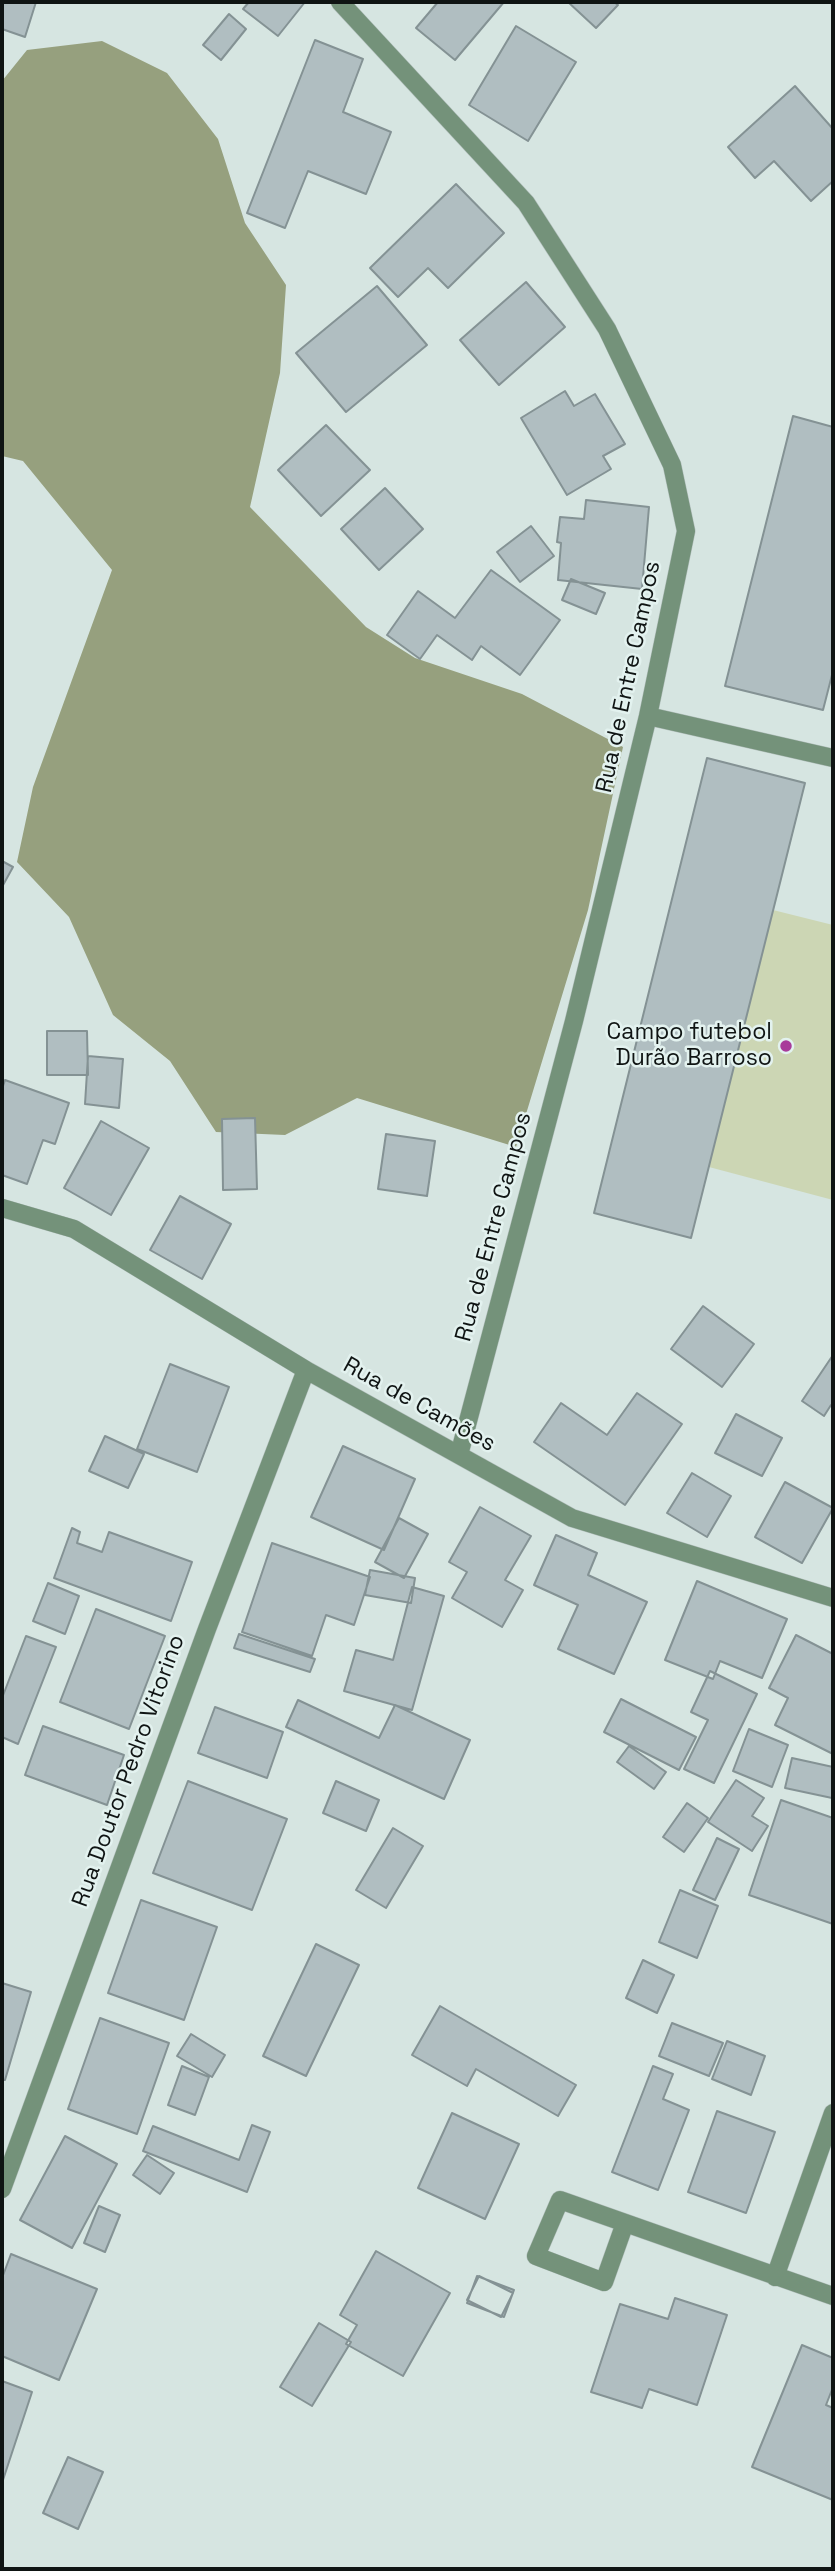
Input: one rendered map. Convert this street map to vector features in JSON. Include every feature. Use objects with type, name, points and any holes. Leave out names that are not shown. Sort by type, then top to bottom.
[{"type":"street","name":"Rua de Entre Campos","points":[[340,2],[526,204],[607,328],[672,466],[686,531],[648,716],[574,1021],[459,1455]]},
{"type":"street","points":[[648,716],[833,758]]},
{"type":"street","name":"Rua de Camões","points":[[2,1208],[74,1229],[306,1370],[572,1518],[833,1598]]},
{"type":"street","name":"Rua Doutor Pedro Vitorino","points":[[2,2189],[207,1629],[306,1370]]},
{"type":"street","points":[[775,2277],[833,2113]]},
{"type":"street","points":[[625,2223],[604,2282],[536,2256],[560,2200],[833,2296]]},
{"type":"green space","points":[[102,41],[167,73],[218,139],[245,223],[286,285],[280,373],[250,507],[366,627],[415,658],[522,694],[623,747],[588,910],[516,1147],[357,1098],[285,1135],[216,1132],[170,1061],[113,1015],[69,917],[17,862],[33,787],[112,570],[23,461],[2,456],[2,81],[27,50]]},
{"type":"green space","name":"Campo futebol Durão Barroso","points":[[773,910],[833,925],[833,1200],[709,1167]]},
{"type":"building","points":[[2,2],[36,2],[25,37],[2,29]]},
{"type":"building","points":[[249,2],[305,2],[278,36],[243,9]]},
{"type":"building","points":[[438,2],[504,2],[455,60],[416,28]]},
{"type":"building","points":[[568,2],[614,2],[618,5],[596,28]]},
{"type":"building","points":[[229,14],[246,29],[221,60],[203,45]]},
{"type":"building","points":[[516,26],[576,62],[528,141],[469,105]]},
{"type":"building","points":[[315,40],[363,59],[343,112],[391,132],[366,194],[308,171],[285,228],[247,213]]},
{"type":"building","points":[[795,86],[833,129],[833,181],[811,201],[774,161],[755,178],[728,147]]},
{"type":"building","points":[[456,184],[504,233],[448,288],[428,268],[398,297],[370,268]]},
{"type":"building","points":[[526,282],[565,327],[499,385],[460,340]]},
{"type":"building","points":[[377,286],[427,345],[346,412],[296,353]]},
{"type":"building","points":[[565,391],[574,406],[595,394],[625,444],[603,456],[611,469],[567,495],[521,418]]},
{"type":"building","points":[[793,416],[833,427],[833,671],[823,710],[725,686]]},
{"type":"building","points":[[326,425],[370,470],[321,516],[278,470]]},
{"type":"building","points":[[385,488],[423,529],[379,570],[341,529]]},
{"type":"building","points":[[586,500],[649,507],[642,589],[558,580],[561,543],[557,542],[560,517],[584,519]]},
{"type":"building","points":[[531,526],[554,556],[520,582],[497,552]]},
{"type":"building","points":[[491,570],[560,620],[520,675],[481,646],[472,660],[437,635],[420,659],[387,635],[418,591],[455,618]]},
{"type":"building","points":[[571,579],[605,593],[596,614],[562,600]]},
{"type":"building","points":[[707,758],[805,783],[691,1238],[594,1213]]},
{"type":"building","points":[[2,861],[13,867],[2,887]]},
{"type":"building","points":[[47,1031],[87,1031],[88,1075],[47,1075]]},
{"type":"building","points":[[88,1056],[123,1059],[119,1108],[85,1104]]},
{"type":"building","points":[[5,1080],[69,1103],[55,1144],[43,1140],[27,1184],[2,1175],[2,1089]]},
{"type":"building","points":[[255,1118],[257,1189],[223,1190],[222,1119]]},
{"type":"building","points":[[101,1121],[149,1148],[111,1215],[64,1188]]},
{"type":"building","points":[[386,1134],[435,1141],[427,1196],[378,1189]]},
{"type":"building","points":[[180,1196],[231,1224],[202,1279],[150,1250]]},
{"type":"building","points":[[703,1306],[754,1344],[722,1387],[671,1349]]},
{"type":"building","points":[[833,1355],[833,1406],[831,1405],[824,1416],[802,1401]]},
{"type":"building","points":[[170,1364],[229,1387],[197,1472],[137,1449]]},
{"type":"building","points":[[637,1393],[682,1424],[625,1505],[534,1442],[561,1403],[607,1435]]},
{"type":"building","points":[[736,1414],[782,1438],[762,1476],[715,1453]]},
{"type":"building","points":[[105,1436],[144,1454],[128,1488],[89,1471]]},
{"type":"building","points":[[343,1446],[415,1479],[384,1550],[311,1517]]},
{"type":"building","points":[[692,1473],[731,1496],[707,1537],[667,1513]]},
{"type":"building","points":[[785,1482],[833,1508],[802,1563],[755,1537]]},
{"type":"building","points":[[480,1507],[531,1536],[505,1580],[523,1590],[502,1627],[452,1598],[467,1572],[449,1562]]},
{"type":"building","points":[[399,1518],[428,1534],[404,1578],[375,1562]]},
{"type":"building","points":[[72,1528],[80,1532],[77,1543],[102,1552],[109,1532],[192,1562],[171,1621],[54,1578]]},
{"type":"building","points":[[556,1535],[597,1553],[588,1575],[647,1602],[614,1674],[558,1649],[578,1605],[534,1585]]},
{"type":"building","points":[[272,1543],[370,1577],[354,1625],[326,1615],[312,1656],[242,1632]]},
{"type":"building","points":[[370,1570],[415,1578],[411,1603],[365,1595]]},
{"type":"building","points":[[697,1581],[787,1619],[762,1678],[720,1661],[713,1679],[665,1660]]},
{"type":"building","points":[[48,1583],[79,1596],[65,1634],[33,1621]]},
{"type":"building","points":[[412,1587],[444,1596],[412,1710],[344,1691],[356,1650],[393,1660]]},
{"type":"building","points":[[96,1609],[165,1636],[129,1729],[60,1702]]},
{"type":"building","points":[[239,1634],[315,1659],[310,1672],[234,1648]]},
{"type":"building","points":[[796,1635],[833,1654],[833,1754],[775,1725],[788,1698],[769,1688]]},
{"type":"building","points":[[26,1636],[56,1647],[18,1744],[2,1737],[2,1698]]},
{"type":"building","points":[[710,1671],[757,1694],[714,1783],[684,1769],[708,1720],[691,1712]]},
{"type":"building","points":[[621,1699],[696,1737],[679,1770],[604,1732]]},
{"type":"building","points":[[298,1700],[379,1738],[395,1705],[470,1740],[444,1799],[286,1727]]},
{"type":"building","points":[[215,1707],[283,1732],[267,1778],[198,1753]]},
{"type":"building","points":[[43,1726],[124,1755],[107,1805],[25,1775]]},
{"type":"building","points":[[749,1729],[788,1745],[772,1787],[733,1771]]},
{"type":"building","points":[[629,1746],[666,1772],[654,1789],[617,1762]]},
{"type":"building","points":[[792,1758],[833,1767],[832,1798],[785,1788]]},
{"type":"building","points":[[736,1780],[764,1798],[752,1816],[768,1826],[752,1851],[708,1822]]},
{"type":"building","points":[[188,1781],[287,1819],[252,1910],[153,1873]]},
{"type":"building","points":[[336,1781],[379,1800],[366,1831],[323,1813]]},
{"type":"building","points":[[781,1800],[833,1818],[833,1924],[749,1895]]},
{"type":"building","points":[[687,1803],[708,1818],[684,1852],[663,1837]]},
{"type":"building","points":[[393,1828],[423,1846],[386,1908],[356,1890]]},
{"type":"building","points":[[717,1838],[739,1849],[715,1900],[693,1890]]},
{"type":"building","points":[[680,1890],[718,1906],[697,1958],[659,1942]]},
{"type":"building","points":[[141,1900],[217,1927],[184,2020],[108,1993]]},
{"type":"building","points":[[316,1944],[359,1965],[306,2076],[263,2056]]},
{"type":"building","points":[[643,1960],[674,1975],[657,2013],[626,1998]]},
{"type":"building","points":[[2,1983],[31,1992],[5,2080],[2,2080]]},
{"type":"building","points":[[440,2006],[576,2085],[558,2116],[476,2069],[467,2086],[412,2055]]},
{"type":"building","points":[[100,2018],[169,2043],[137,2134],[68,2109]]},
{"type":"building","points":[[672,2023],[723,2043],[709,2076],[659,2056]]},
{"type":"building","points":[[191,2034],[225,2055],[212,2077],[177,2056]]},
{"type":"building","points":[[727,2041],[765,2056],[751,2095],[712,2079]]},
{"type":"building","points":[[182,2066],[209,2077],[195,2115],[168,2105]]},
{"type":"building","points":[[653,2066],[673,2074],[663,2099],[689,2110],[658,2190],[612,2172]]},
{"type":"building","points":[[717,2111],[775,2132],[746,2213],[688,2192]]},
{"type":"building","points":[[452,2113],[519,2144],[485,2219],[418,2188]]},
{"type":"building","points":[[252,2125],[270,2132],[247,2192],[143,2151],[153,2126],[239,2160]]},
{"type":"building","points":[[65,2136],[117,2164],[72,2248],[20,2220]]},
{"type":"building","points":[[147,2155],[174,2173],[160,2194],[133,2175]]},
{"type":"building","points":[[99,2206],[120,2215],[105,2252],[84,2243]]},
{"type":"building","points":[[376,2251],[450,2293],[403,2376],[346,2344],[357,2325],[340,2315]]},
{"type":"building","points":[[11,2254],[97,2289],[59,2380],[2,2356],[2,2278]]},
{"type":"building","points":[[477,2276],[514,2290],[504,2317],[467,2303]]},
{"type":"building","points":[[479,2276],[513,2293],[501,2317],[467,2300]]},
{"type":"building","points":[[675,2298],[727,2315],[697,2405],[649,2389],[642,2408],[591,2392],[620,2304],[668,2319]]},
{"type":"building","points":[[319,2323],[351,2342],[312,2406],[280,2387]]},
{"type":"building","points":[[802,2345],[833,2358],[833,2387],[826,2405],[833,2408],[833,2500],[752,2467]]},
{"type":"building","points":[[2,2381],[32,2392],[2,2483]]},
{"type":"building","points":[[68,2457],[103,2472],[78,2529],[43,2513]]},
{"type":"place","name":"Campo futebol Durão Barroso","points":[[786,1046]]}]
